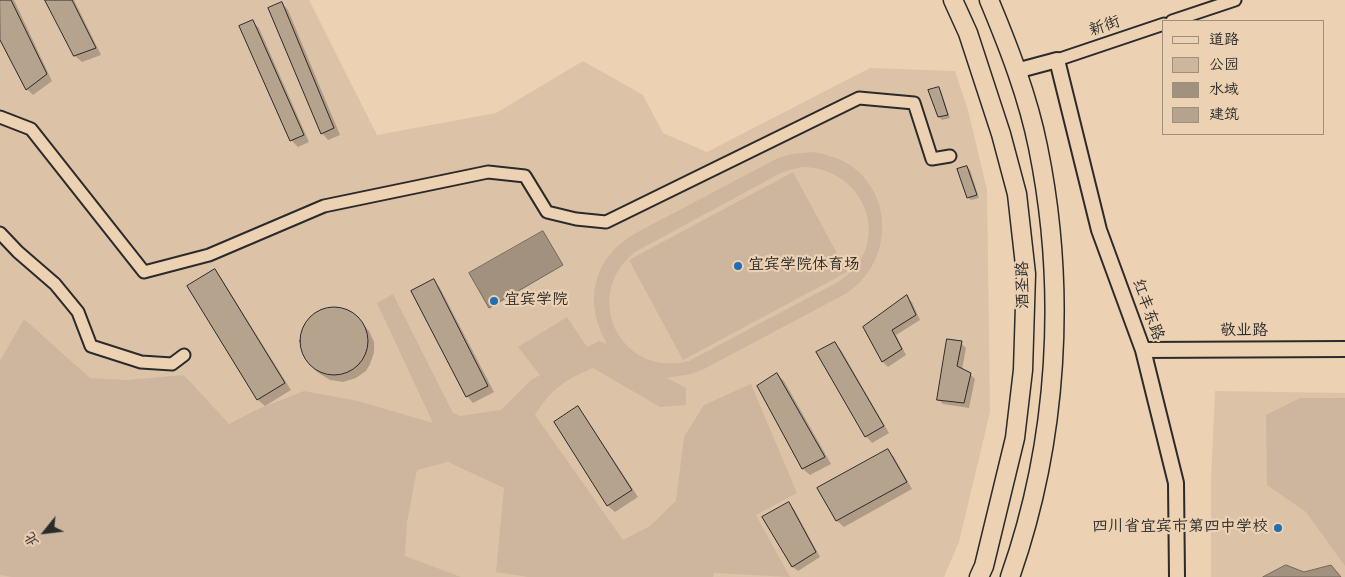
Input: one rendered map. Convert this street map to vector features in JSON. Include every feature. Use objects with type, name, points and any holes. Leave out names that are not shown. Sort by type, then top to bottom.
[{"type":"highway","name":"酒圣路","points":[[952,0],[968,32],[1001,134],[1017,194],[1026,274],[1023,370],[1015,438],[984,566],[979,577]]},
{"type":"highway","name":"酒圣路","points":[[990,0],[1016,71],[1038,147],[1052,248],[1055,318],[1051,387],[1043,449],[1030,508],[1010,577]]},
{"type":"street","points":[[1175,20],[1235,0]]},
{"type":"street","name":"新街","points":[[1057,60],[1162,25]]},
{"type":"street","points":[[1016,71],[1057,60]]},
{"type":"street","name":"红丰东路","points":[[1057,60],[1099,230],[1143,350],[1176,483],[1177,577]]},
{"type":"street","points":[[0,118],[32,129],[144,272],[209,255],[324,206],[488,172],[525,176],[547,212],[576,219],[606,222],[859,98],[914,103],[932,159],[950,156]]},
{"type":"street","points":[[0,233],[18,252],[55,284],[78,312],[91,346],[141,362],[172,364],[184,355]]},
{"type":"street","name":"敬业路","points":[[1143,350],[1345,349]]},
{"type":"shaded area","name":"宜宾学院","points":[[0,0],[309,0],[377,135],[496,113],[583,61],[643,95],[663,133],[707,152],[870,68],[955,71],[968,110],[987,190],[990,412],[959,542],[944,577],[0,577]]},
{"type":"shaded area","name":"四川省宜宾市第四中学校","points":[[1215,391],[1345,393],[1345,577],[1211,577],[1211,480]]},
{"type":"green space","points":[[814,152],[842,160],[865,178],[875,194],[881,211],[880,247],[873,265],[862,280],[847,293],[704,369],[691,374],[667,378],[686,388],[686,405],[660,407],[593,368],[567,381],[553,391],[535,415],[623,540],[650,526],[676,501],[684,437],[704,405],[751,384],[797,493],[756,515],[790,577],[714,573],[713,577],[528,577],[496,572],[504,488],[448,462],[417,470],[407,522],[405,556],[461,577],[12,577],[0,575],[0,361],[24,319],[90,378],[127,380],[184,375],[229,424],[258,409],[304,391],[358,401],[433,423],[377,303],[393,294],[453,413],[460,416],[501,410],[531,380],[540,375],[518,347],[567,317],[587,347],[599,341],[607,344],[595,313],[594,298],[596,283],[601,269],[620,244],[634,234],[778,158],[792,154]],"holes":[[[802,167],[825,171],[843,180],[857,194],[866,211],[869,230],[866,249],[855,267],[838,282],[689,361],[665,363],[644,358],[628,346],[616,330],[610,311],[611,290],[619,270],[635,252],[786,171]]]},
{"type":"green space","name":"宜宾学院体育场","points":[[793,172],[847,272],[683,360],[629,260]]},
{"type":"green space","points":[[1300,398],[1345,398],[1345,566],[1306,512],[1267,485],[1266,415]]},
{"type":"water","points":[[543,231],[563,265],[489,308],[469,273]]},
{"type":"water","points":[[1286,565],[1304,572],[1331,565],[1341,577],[1263,577]]},
{"type":"building","points":[[0,0],[11,0],[47,74],[26,90],[0,40]]},
{"type":"building","points":[[45,0],[72,0],[96,48],[74,56]]},
{"type":"building","points":[[282,2],[334,128],[321,134],[268,8]]},
{"type":"building","points":[[253,20],[304,135],[290,141],[239,26]]},
{"type":"building","points":[[939,87],[948,115],[938,117],[928,90]]},
{"type":"building","points":[[967,166],[977,195],[967,198],[957,169]]},
{"type":"building","points":[[215,269],[285,383],[257,400],[187,286]]},
{"type":"building","points":[[434,279],[488,386],[466,397],[411,291]]},
{"type":"building","points":[[907,295],[916,315],[892,330],[902,349],[882,362],[863,327]]},
{"type":"building","points":[[334,307],[347,310],[358,317],[365,328],[368,341],[365,354],[358,365],[347,372],[334,375],[321,372],[310,365],[303,354],[300,341],[303,328],[310,317],[321,310]]},
{"type":"building","points":[[947,339],[962,341],[957,366],[971,373],[964,403],[937,400]]},
{"type":"building","points":[[835,342],[884,426],[865,437],[816,352]]},
{"type":"building","points":[[777,373],[825,457],[802,469],[757,386]]},
{"type":"building","points":[[578,406],[632,490],[607,506],[554,422]]},
{"type":"building","points":[[888,449],[907,482],[836,521],[817,488]]},
{"type":"building","points":[[789,502],[816,552],[792,567],[762,517]]},
{"type":"place","name":"宜宾学院体育场","points":[[738,266]]},
{"type":"place","name":"宜宾学院","points":[[494,301]]},
{"type":"place","name":"四川省宜宾市第四中学校","points":[[1278,528]]}]
